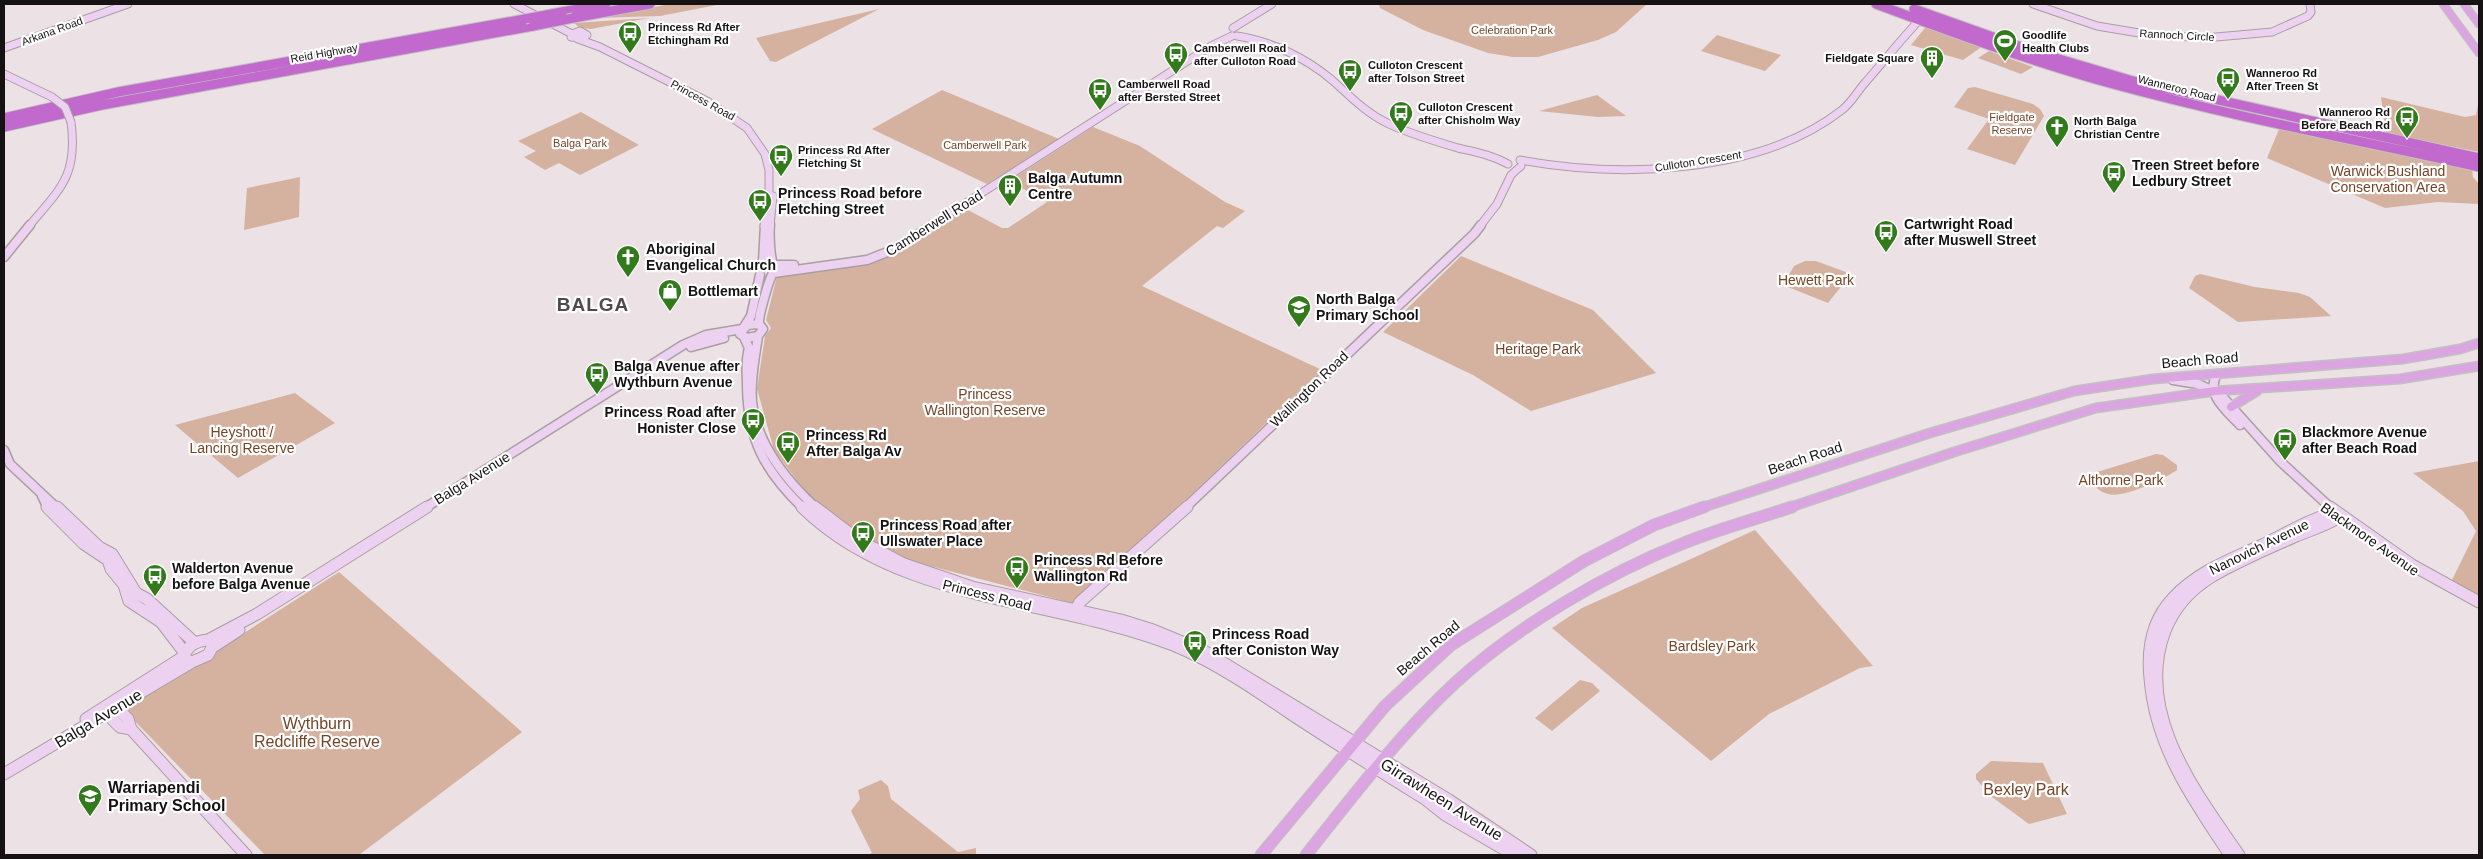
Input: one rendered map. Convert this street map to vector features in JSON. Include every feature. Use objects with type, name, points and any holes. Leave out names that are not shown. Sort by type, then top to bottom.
[{"type":"highway","name":"Reid Highway","points":[[4,118],[118,92],[606,4]]},
{"type":"highway","name":"Reid Highway","points":[[4,127],[102,105],[650,4]]},
{"type":"highway","name":"Wanneroo Road","points":[[1876,4],[1922,16],[2133,81],[2479,157]]},
{"type":"highway","name":"Wanneroo Road","points":[[1898,4],[1922,16],[2040,62],[2156,96],[2479,167]]},
{"type":"main road","points":[[2443,4],[2479,53]]},
{"type":"main road","points":[[2464,4],[2479,24]]},
{"type":"main road","name":"Beach Road","points":[[1260,855],[1385,706],[1451,645],[1584,561],[1654,525],[1728,498],[2031,402],[2095,387],[2153,379],[2403,359],[2460,349],[2479,343]]},
{"type":"main road","points":[[1306,855],[1379,765],[1418,721],[1481,661],[1572,601],[1643,561],[1684,543],[1784,507],[2096,408],[2215,391],[2400,379],[2479,366]]},
{"type":"main road","points":[[2231,407],[2259,389]]},
{"type":"street","name":"Arkana Road","points":[[4,47],[122,4]]},
{"type":"street","name":"Arkana Road","points":[[4,47],[128,4]]},
{"type":"street","name":"Princess Road","points":[[514,4],[730,113],[760,143],[767,162],[769,179],[760,248],[763,260],[759,271],[761,284],[754,296],[752,312],[743,332],[749,348],[745,360],[749,400],[753,433],[764,462],[804,508],[851,544],[900,569],[968,593],[1153,630],[1204,651],[1350,746]]},
{"type":"street","name":"Princess Road","points":[[521,4],[577,35],[586,32],[586,36],[734,111],[756,130],[769,150],[775,171],[769,233],[772,246],[770,255],[774,269],[766,290],[764,306],[758,318],[758,324],[763,329],[758,336],[749,400]]},
{"type":"street","name":"Camberwell Road","points":[[774,269],[867,260],[895,250],[1232,33],[1272,4]]},
{"type":"street","points":[[1232,33],[1243,31],[1245,25],[1278,4]]},
{"type":"street","name":"Rannoch Circle","points":[[2032,4],[2097,26],[2163,36],[2205,38],[2279,30],[2308,16],[2312,12],[2310,4]]},
{"type":"street","name":"Culloton Crescent","points":[[1232,33],[1253,39],[1311,65],[1332,80],[1362,108],[1390,124],[1509,163],[1596,170],[1650,168],[1729,158],[1771,147],[1799,136],[1843,109],[1922,16]]},
{"type":"street","name":"Culloton Crescent","points":[[1243,31],[1253,39]]},
{"type":"street","points":[[4,74],[52,97],[65,107],[71,122],[72,141],[70,171],[57,191],[4,252]]},
{"type":"street","points":[[1509,163],[1511,175]]},
{"type":"street","name":"Wallington Road","points":[[1080,614],[1094,591],[1182,511],[1474,234],[1497,204],[1511,175],[1521,164]]},
{"type":"street","points":[[4,258],[15,247],[36,215]]},
{"type":"street","points":[[759,271],[774,269]]},
{"type":"street","points":[[759,271],[774,269]]},
{"type":"street","points":[[743,332],[758,324]]},
{"type":"street","points":[[743,332],[758,336]]},
{"type":"street","name":"Balga Avenue","points":[[4,774],[186,657],[205,658],[211,643],[675,355],[694,345],[743,332]]},
{"type":"street","points":[[2215,391],[2213,378],[2217,374]]},
{"type":"street","name":"Blackmore Avenue","points":[[2153,379],[2190,381],[2215,391],[2286,468],[2336,515],[2412,565],[2479,602]]},
{"type":"street","name":"Blackmore Avenue","points":[[2215,391],[2216,400],[2271,459],[2336,515],[2407,567],[2479,607]]},
{"type":"street","points":[[4,450],[7,463],[42,496],[54,503],[60,512],[99,547],[112,554],[119,568],[130,580],[136,593],[147,599],[195,643],[211,643]]},
{"type":"street","points":[[42,496],[49,510],[84,544],[108,560],[111,570],[124,585],[129,601],[152,612],[175,636],[186,657],[195,643]]},
{"type":"street","name":"Nanovich Avenue","points":[[2230,855],[2181,780],[2165,748],[2151,699],[2148,660],[2150,641],[2163,611],[2172,599],[2204,573],[2336,515]]},
{"type":"street","name":"Nanovich Avenue","points":[[2239,855],[2209,811],[2172,748],[2159,701],[2157,680],[2160,643],[2171,615],[2198,587],[2238,564],[2336,515]]},
{"type":"street","points":[[114,705],[128,719],[131,729],[246,855]]},
{"type":"street","points":[[104,711],[120,726],[131,729]]},
{"type":"street","name":"Balga Avenue","points":[[4,767],[104,711]]},
{"type":"street","name":"Girrawheen Avenue","points":[[1350,746],[1379,765],[1445,815],[1514,855]]},
{"type":"street","name":"Girrawheen Avenue","points":[[1379,765],[1449,800],[1531,855]]},
{"type":"green space","points":[[670,4],[722,4],[660,16],[595,18]]},
{"type":"green space","name":"Celebration Park","points":[[1379,4],[1647,4],[1616,32],[1598,40],[1538,57],[1513,57],[1488,53],[1423,30],[1380,8]]},
{"type":"green space","points":[[879,9],[776,62],[770,61],[756,38]]},
{"type":"green space","points":[[649,18],[591,29],[580,28],[574,23]]},
{"type":"green space","points":[[1933,27],[1983,46],[1963,60],[1911,45],[1925,28]]},
{"type":"green space","points":[[1717,35],[1781,55],[1765,71],[1701,51]]},
{"type":"green space","name":"Goodlife Health Clubs","points":[[1989,51],[2033,67],[2021,74],[1978,58]]},
{"type":"green space","name":"Fieldgate Reserve","points":[[1975,87],[2033,104],[2040,109],[2044,116],[2015,165],[1967,149],[1989,119],[1954,107],[1968,88]]},
{"type":"green space","name":"Camberwell Park","points":[[942,90],[1059,139],[987,184],[872,129]]},
{"type":"green space","points":[[1597,95],[1626,116],[1598,117],[1539,111]]},
{"type":"green space","points":[[2381,97],[2465,117],[2476,115],[2479,99],[2479,152],[2386,133]]},
{"type":"green space","name":"Balga Park","points":[[581,112],[639,145],[580,175],[559,163],[545,170],[524,157],[536,151],[518,141]]},
{"type":"green space","name":"Princess Wallington Reserve","points":[[1093,127],[1140,146],[1225,202],[1245,211],[1223,228],[1217,226],[1142,286],[1322,370],[1076,604],[911,561],[850,528],[811,499],[774,450],[757,389],[765,336],[771,328],[766,320],[778,272],[863,263],[901,250],[966,209],[1002,228],[1008,228],[1047,202],[1009,181]]},
{"type":"green space","name":"Warwick Bushland Conservation Area","points":[[2280,127],[2472,168],[2473,177],[2479,184],[2479,204],[2438,202],[2385,208],[2267,158]]},
{"type":"green space","points":[[300,177],[299,217],[244,230],[247,188]]},
{"type":"green space","name":"Heritage Park","points":[[1461,256],[1593,310],[1656,373],[1531,411],[1473,375],[1383,332]]},
{"type":"green space","name":"Hewett Park","points":[[1805,261],[1816,261],[1851,274],[1828,303],[1783,285],[1794,266]]},
{"type":"green space","points":[[2200,274],[2255,287],[2299,293],[2310,297],[2331,316],[2238,322],[2189,288],[2195,276]]},
{"type":"green space","name":"Heyshott / Lancing Reserve","points":[[295,393],[335,423],[238,478],[175,425]]},
{"type":"green space","name":"Althorne Park","points":[[2156,454],[2163,455],[2177,465],[2177,470],[2143,487],[2123,494],[2108,494],[2090,481],[2090,475],[2094,473]]},
{"type":"green space","points":[[2479,461],[2479,596],[2452,580],[2476,531],[2463,511],[2413,473]]},
{"type":"green space","name":"Bardsley Park","points":[[1755,530],[1873,666],[1860,668],[1769,714],[1711,761],[1552,628],[1582,608]]},
{"type":"green space","name":"Wythburn Redcliffe Reserve","points":[[339,572],[522,732],[359,855],[265,855],[124,710]]},
{"type":"green space","points":[[1580,680],[1592,683],[1600,691],[1552,731],[1535,718]]},
{"type":"green space","name":"Bexley Park","points":[[1991,761],[2043,763],[2067,814],[2029,824],[1992,797],[1976,779],[1976,774]]},
{"type":"green space","points":[[881,780],[888,786],[891,799],[958,852],[976,848],[976,855],[867,855],[872,853],[851,811],[860,799],[858,790]]},
{"type":"place","name":"Princess Rd After Etchingham Rd","points":[[630,54]]},
{"type":"place","name":"Goodlife Health Clubs","points":[[2005,62]]},
{"type":"place","name":"Camberwell Road after Culloton Road","points":[[1176,75]]},
{"type":"place","name":"Fieldgate Square","points":[[1932,79]]},
{"type":"place","name":"Culloton Crescent after Tolson Street","points":[[1350,92]]},
{"type":"place","name":"Wanneroo Rd After Treen St","points":[[2228,100]]},
{"type":"place","name":"Camberwell Road after Bersted Street","points":[[1100,111]]},
{"type":"place","name":"Culloton Crescent after Chisholm Way","points":[[1401,134]]},
{"type":"place","name":"Wanneroo Rd Before Beach Rd","points":[[2407,139]]},
{"type":"place","name":"North Balga Christian Centre","points":[[2057,148]]},
{"type":"place","name":"Princess Rd After Fletching St","points":[[781,177]]},
{"type":"place","name":"Treen Street before Ledbury Street","points":[[2114,194]]},
{"type":"place","name":"Balga Autumn Centre","points":[[1010,207]]},
{"type":"place","name":"Princess Road before Fletching Street","points":[[760,222]]},
{"type":"place","name":"Cartwright Road after Muswell Street","points":[[1886,253]]},
{"type":"place","name":"Aboriginal Evangelical Church","points":[[628,278]]},
{"type":"place","name":"Bottlemart","points":[[670,312]]},
{"type":"place","name":"North Balga Primary School","points":[[1299,328]]},
{"type":"place","name":"Balga Avenue after Wythburn Avenue","points":[[597,395]]},
{"type":"place","name":"Princess Road after Honister Close","points":[[753,441]]},
{"type":"place","name":"Blackmore Avenue after Beach Road","points":[[2285,461]]},
{"type":"place","name":"Princess Rd After Balga Av","points":[[788,464]]},
{"type":"place","name":"Princess Road after Ullswater Place","points":[[863,554]]},
{"type":"place","name":"Princess Rd Before Wallington Rd","points":[[1017,589]]},
{"type":"place","name":"Walderton Avenue before Balga Avenue","points":[[155,597]]},
{"type":"place","name":"Princess Road after Coniston Way","points":[[1195,663]]},
{"type":"place","name":"Warriapendi Primary School","points":[[90,817]]},
{"type":"district","name":"BALGA","points":[[593,304]]}]
